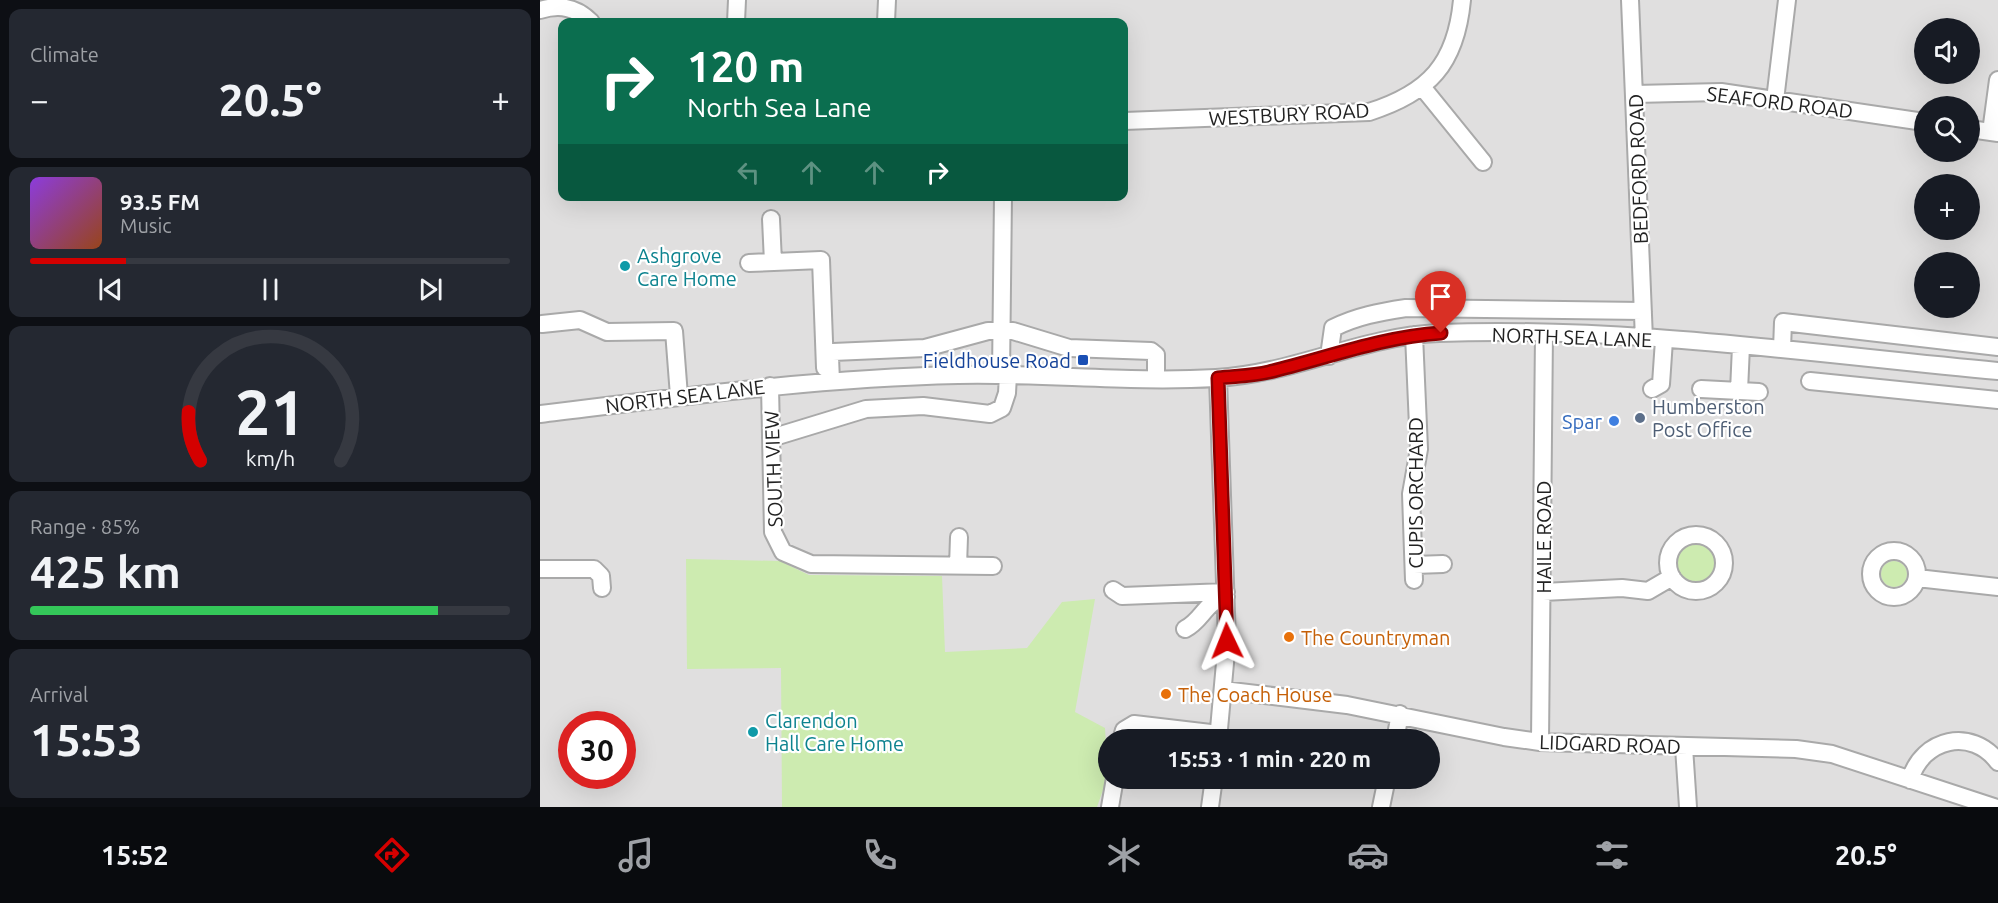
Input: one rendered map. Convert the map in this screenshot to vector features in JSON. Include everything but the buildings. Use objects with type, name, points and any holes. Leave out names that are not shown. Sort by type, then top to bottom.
[{"type":"street","points":[[736,18],[737,0]]},
{"type":"street","points":[[886,18],[887,0]]},
{"type":"street","name":"WESTBURY ROAD","points":[[1128,121],[1369,112],[1396,104],[1423,88],[1443,63],[1459,30],[1462,0]]},
{"type":"street","name":"BEDFORD ROAD","points":[[1630,0],[1644,339]]},
{"type":"street","points":[[1775,100],[1787,0]]},
{"type":"street","points":[[540,10],[557,6],[572,8],[586,18]]},
{"type":"street","points":[[1980,130],[1995,132],[1998,81]]},
{"type":"street","points":[[1423,88],[1483,162]]},
{"type":"street","name":"SEAFORD ROAD","points":[[1635,94],[1721,92],[1914,121]]},
{"type":"street","points":[[771,438],[866,409],[923,406],[990,414],[1002,408],[1007,393],[1000,331],[1003,201]]},
{"type":"street","points":[[771,219],[773,262]]},
{"type":"street","points":[[749,263],[820,260],[828,381]]},
{"type":"street","name":"NORTH SEA LANE","points":[[1329,356],[1333,328],[1353,318],[1396,310],[1643,311]]},
{"type":"street","points":[[542,324],[580,320],[607,332],[674,331],[679,396]]},
{"type":"street","points":[[1782,350],[1783,322],[1998,347]]},
{"type":"street","points":[[828,381],[830,357],[833,352],[925,348],[988,331],[1013,331],[1069,348],[1151,351],[1156,355],[1156,378]]},
{"type":"street","name":"NORTH SEA LANE","points":[[540,414],[679,396],[828,381],[1004,375],[1218,378],[1267,373],[1360,345],[1414,335],[1544,333],[1664,340],[1998,371]]},
{"type":"street","name":"HAILE ROAD","points":[[1540,742],[1544,333]]},
{"type":"street","name":"CUPIS ORCHARD","points":[[1414,335],[1419,449],[1411,494],[1414,572],[1443,564]]},
{"type":"street","points":[[1652,389],[1661,384],[1664,340]]},
{"type":"street","points":[[1739,391],[1741,346]]},
{"type":"street","points":[[1218,378],[1227,641],[1219,729]]},
{"type":"street","points":[[1810,381],[1998,400]]},
{"type":"street","name":"SOUTH VIEW","points":[[771,386],[773,532],[783,552],[810,564],[993,567]]},
{"type":"street","points":[[1701,389],[1759,392]]},
{"type":"street","points":[[958,566],[959,537]]},
{"type":"street","points":[[540,569],[594,569],[601,576],[602,588]]},
{"type":"street","points":[[1543,592],[1622,588],[1648,591],[1672,578]]},
{"type":"street","points":[[1917,578],[1998,587]]},
{"type":"street","points":[[1113,590],[1122,596],[1226,595]]},
{"type":"street","points":[[1185,629],[1196,624],[1209,603],[1226,595]]},
{"type":"street","name":"LIDGARD ROAD","points":[[1223,690],[1347,705],[1504,737],[1540,742],[1796,749],[1823,753],[1994,807]]},
{"type":"street","points":[[1397,729],[1400,714]]},
{"type":"street","points":[[1126,729],[1134,724],[1166,729]]},
{"type":"street","points":[[1910,780],[1919,759],[1928,751],[1949,741],[1973,743],[1983,748],[1998,762]]},
{"type":"street","points":[[1684,747],[1688,807]]},
{"type":"street","points":[[1110,807],[1112,789]]},
{"type":"street","points":[[1210,807],[1212,789]]},
{"type":"street","points":[[1381,807],[1385,789]]},
{"type":"shaded area","points":[[540,0],[1998,0],[1998,807],[540,807]]},
{"type":"green space","points":[[1697,542],[1705,543],[1711,548],[1716,554],[1716,570],[1711,576],[1705,581],[1697,582],[1689,581],[1683,576],[1678,570],[1677,562],[1678,554],[1683,548],[1689,543]]},
{"type":"green space","points":[[686,559],[780,561],[809,575],[942,576],[945,652],[1027,648],[1062,602],[1095,599],[1075,712],[1105,728],[1098,729],[1098,789],[1103,789],[1097,807],[782,807],[781,668],[687,669]]},
{"type":"green space","points":[[1894,561],[1903,565],[1907,574],[1903,583],[1894,587],[1885,583],[1881,574],[1885,565]]},
{"type":"place","name":"Ashgrove Care Home","points":[[625,266]]},
{"type":"place","name":"Fieldhouse Road","points":[[1083,360]]},
{"type":"place","name":"Humberston Post Office","points":[[1640,418]]},
{"type":"place","name":"Spar","points":[[1614,421]]},
{"type":"place","name":"The Countryman","points":[[1289,637]]},
{"type":"place","name":"The Coach House","points":[[1166,694]]},
{"type":"place","name":"Clarendon Hall Care Home","points":[[753,732]]},
{"type":"route","points":[[1227,641],[1218,378],[1267,373],[1360,345],[1414,335],[1441,333]]}]
